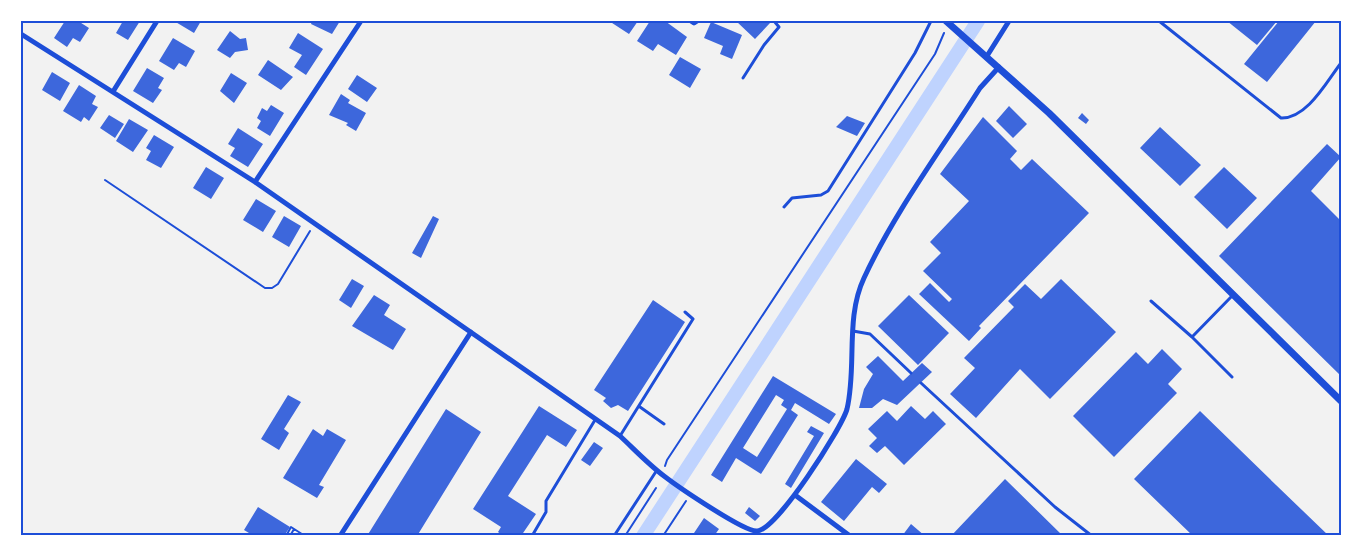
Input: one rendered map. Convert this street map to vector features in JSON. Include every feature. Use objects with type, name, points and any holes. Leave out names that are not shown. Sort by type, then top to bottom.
[{"type":"street","points":[[114,90],[157,21]]},
{"type":"street","points":[[255,182],[361,21]]},
{"type":"street","points":[[987,56],[1009,21]]},
{"type":"street","points":[[950,24],[999,67],[1341,401]]},
{"type":"street","points":[[21,34],[114,90],[255,182],[620,436],[665,477],[754,534],[766,529],[774,522],[795,495],[846,412],[850,395],[853,331],[862,281],[878,251],[980,88],[999,67]]},
{"type":"street","points":[[340,536],[471,332]]},
{"type":"street","points":[[795,495],[850,536]]},
{"type":"lane","points":[[743,78],[764,45],[779,27],[774,21]]},
{"type":"lane","points":[[784,207],[792,198],[821,195],[828,190],[915,53],[931,21]]},
{"type":"lane","points":[[1159,21],[1281,118],[1297,115],[1341,63]]},
{"type":"lane","points":[[1192,337],[1234,295]]},
{"type":"lane","points":[[1151,301],[1192,337],[1232,377]]},
{"type":"lane","points":[[620,436],[693,319],[685,312]]},
{"type":"lane","points":[[853,331],[870,334],[911,373]]},
{"type":"lane","points":[[921,382],[1055,507],[1092,536]]},
{"type":"lane","points":[[640,407],[664,424]]},
{"type":"lane","points":[[532,536],[546,512],[546,501],[596,419]]},
{"type":"lane","points":[[614,536],[657,470]]},
{"type":"path","points":[[625,536],[665,477],[667,460],[935,54],[950,24]]},
{"type":"path","points":[[105,180],[266,288],[272,288],[278,284],[314,223]]},
{"type":"path","points":[[663,536],[689,492]]},
{"type":"path","points":[[286,536],[291,527],[305,536]]},
{"type":"path","points":[[290,536],[294,529]]},
{"type":"building","points":[[65,21],[78,21],[89,28],[80,42],[73,38],[67,47],[54,38]]},
{"type":"building","points":[[123,21],[140,21],[128,40],[116,33]]},
{"type":"building","points":[[174,21],[201,21],[194,33]]},
{"type":"building","points":[[312,21],[340,21],[332,34],[311,24]]},
{"type":"building","points":[[609,21],[638,21],[629,34]]},
{"type":"building","points":[[650,21],[665,21],[687,37],[676,55],[658,44],[653,51],[637,41]]},
{"type":"building","points":[[736,21],[768,21],[770,23],[755,39]]},
{"type":"building","points":[[1227,21],[1277,21],[1257,45]]},
{"type":"building","points":[[1279,21],[1316,21],[1267,82],[1244,64]]},
{"type":"building","points":[[711,22],[742,35],[732,59],[720,54],[723,46],[704,38]]},
{"type":"building","points":[[230,31],[240,39],[246,38],[248,50],[235,52],[230,58],[217,50]]},
{"type":"building","points":[[298,33],[323,49],[306,75],[294,67],[302,55],[289,48]]},
{"type":"building","points":[[173,38],[195,51],[186,67],[179,63],[174,70],[159,61]]},
{"type":"building","points":[[680,57],[701,69],[690,88],[669,75]]},
{"type":"building","points":[[268,60],[293,77],[281,90],[258,75]]},
{"type":"building","points":[[147,68],[164,78],[158,88],[162,90],[153,103],[133,91]]},
{"type":"building","points":[[52,72],[70,83],[60,101],[42,90]]},
{"type":"building","points":[[231,73],[247,83],[234,103],[220,91]]},
{"type":"building","points":[[357,75],[377,88],[367,102],[348,89]]},
{"type":"building","points":[[79,85],[96,96],[92,104],[98,107],[89,121],[84,117],[81,122],[63,111]]},
{"type":"building","points":[[341,94],[350,100],[348,103],[366,113],[356,131],[346,125],[348,123],[329,115]]},
{"type":"building","points":[[271,105],[284,113],[270,136],[257,128],[261,121],[257,118],[262,108],[267,111]]},
{"type":"building","points":[[1009,106],[1027,124],[1013,138],[996,121]]},
{"type":"building","points":[[1082,113],[1089,120],[1086,124],[1078,118]]},
{"type":"building","points":[[109,115],[124,124],[115,138],[100,128]]},
{"type":"building","points":[[847,116],[865,123],[857,136],[836,127]]},
{"type":"building","points":[[983,117],[1017,151],[1010,159],[1021,170],[1032,159],[1089,213],[979,326],[981,328],[969,341],[919,294],[930,283],[949,302],[952,299],[923,271],[941,253],[930,242],[969,201],[940,174]]},
{"type":"building","points":[[129,119],[148,130],[133,152],[116,141]]},
{"type":"building","points":[[1160,127],[1201,165],[1180,186],[1140,148]]},
{"type":"building","points":[[238,128],[263,144],[248,167],[230,156],[235,148],[228,144]]},
{"type":"building","points":[[154,135],[174,147],[161,168],[146,160],[151,151],[146,148]]},
{"type":"building","points":[[1327,144],[1341,157],[1311,191],[1341,221],[1341,376],[1219,256]]},
{"type":"building","points":[[206,167],[224,178],[211,199],[193,188]]},
{"type":"building","points":[[1224,167],[1257,198],[1227,229],[1194,197]]},
{"type":"building","points":[[256,199],[276,211],[263,232],[243,220]]},
{"type":"building","points":[[284,216],[301,226],[289,247],[272,237]]},
{"type":"building","points":[[433,216],[439,219],[421,258],[412,253]]},
{"type":"building","points":[[352,279],[364,286],[351,308],[339,300]]},
{"type":"building","points":[[1061,279],[1116,332],[1050,399],[1020,369],[976,418],[950,394],[975,368],[964,358],[1014,307],[1008,301],[1025,284],[1041,299]]},
{"type":"building","points":[[374,295],[390,305],[384,315],[406,329],[393,350],[352,326]]},
{"type":"building","points":[[909,295],[949,333],[918,365],[878,326]]},
{"type":"building","points":[[653,300],[685,322],[628,411],[618,405],[611,408],[603,401],[606,398],[594,390]]},
{"type":"building","points":[[1162,349],[1182,369],[1168,384],[1177,393],[1114,457],[1073,416],[1136,352],[1148,364]]},
{"type":"building","points":[[878,356],[903,381],[922,363],[932,372],[897,405],[883,399],[872,408],[859,408],[864,389],[873,374],[866,367]]},
{"type":"building","points":[[773,376],[836,414],[829,424],[795,403],[791,410],[798,415],[761,474],[736,458],[722,482],[711,475]],"holes":[[[776,395],[784,400],[781,405],[787,409],[757,457],[743,448]]]},
{"type":"building","points":[[288,395],[301,402],[284,429],[289,433],[279,450],[261,439]]},
{"type":"building","points":[[539,406],[577,430],[566,447],[547,435],[508,496],[536,514],[521,536],[503,536],[498,532],[501,527],[473,509]]},
{"type":"building","points":[[911,406],[925,419],[933,411],[946,424],[904,465],[885,446],[877,453],[869,446],[877,438],[868,429],[887,411],[897,421]]},
{"type":"building","points":[[446,409],[481,432],[417,536],[367,536]]},
{"type":"building","points":[[1200,411],[1329,536],[1193,536],[1134,479]]},
{"type":"building","points":[[811,426],[824,433],[791,488],[785,484],[814,436],[807,432]]},
{"type":"building","points":[[313,429],[323,436],[327,429],[346,440],[319,485],[324,487],[317,498],[283,478]]},
{"type":"building","points":[[594,442],[603,448],[590,466],[581,460]]},
{"type":"building","points":[[856,459],[887,484],[879,493],[872,487],[844,521],[821,502]]},
{"type":"building","points":[[1005,479],[1063,536],[951,536]]},
{"type":"building","points":[[258,507],[290,527],[284,536],[254,536],[244,530]]},
{"type":"building","points":[[749,507],[760,516],[755,521],[745,513]]},
{"type":"building","points":[[704,518],[719,529],[714,536],[692,536]]},
{"type":"building","points":[[911,524],[925,536],[902,536]]},
{"type":"waterway","points":[[643,536],[978,21]]}]
